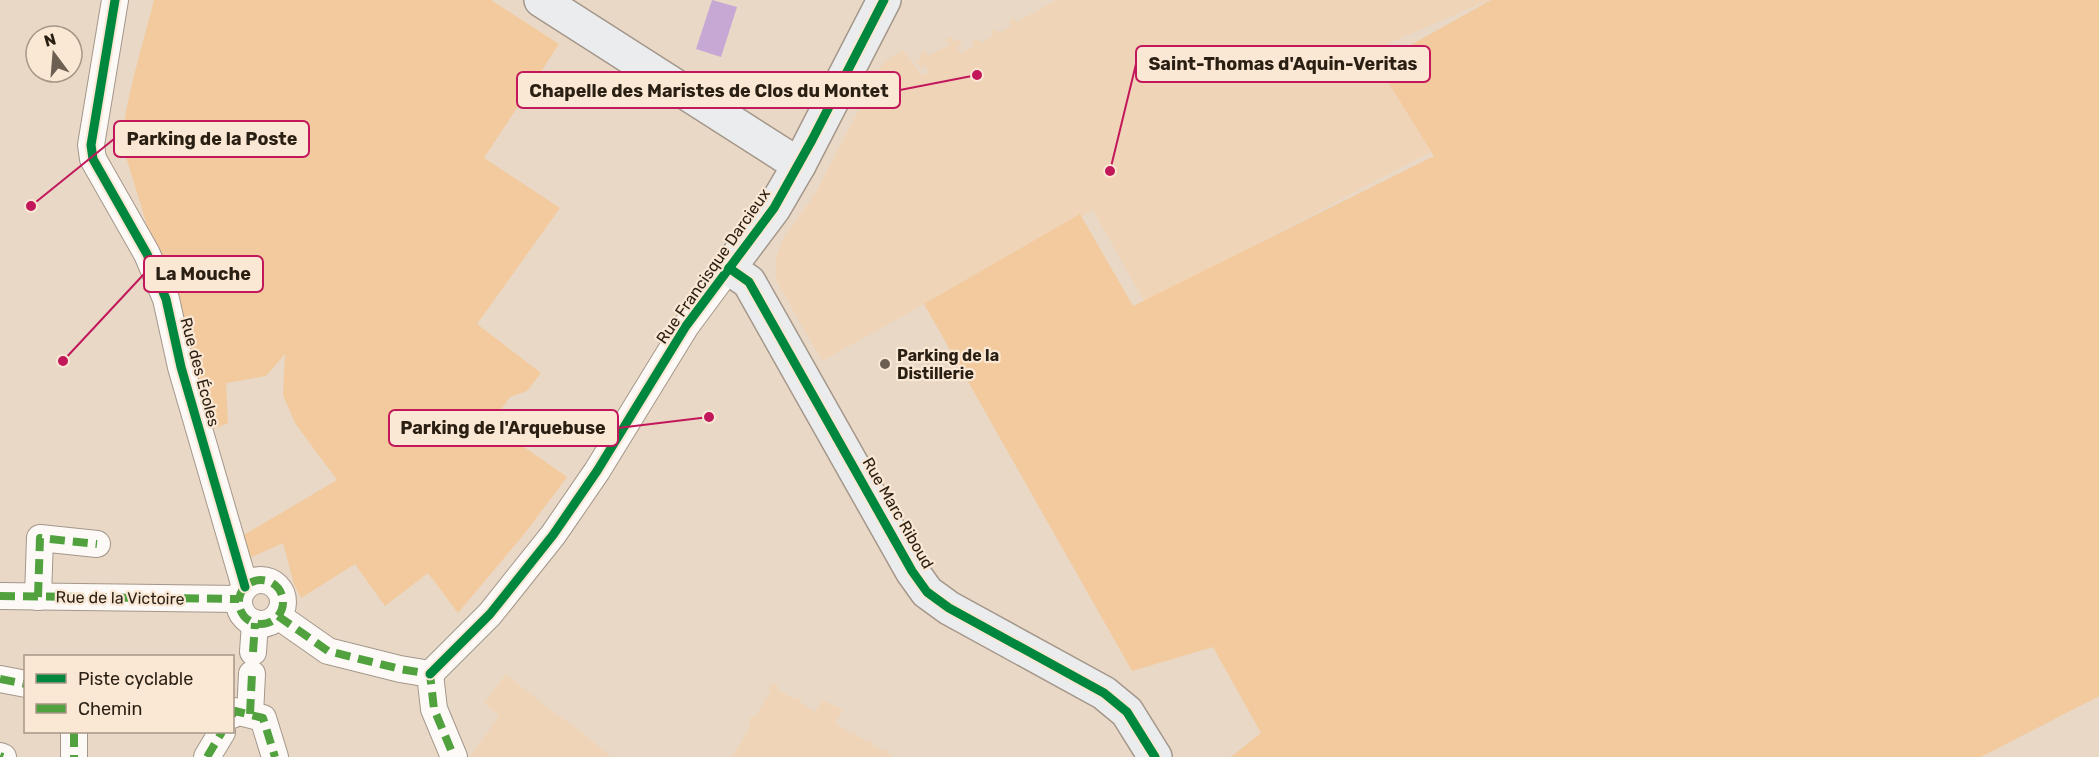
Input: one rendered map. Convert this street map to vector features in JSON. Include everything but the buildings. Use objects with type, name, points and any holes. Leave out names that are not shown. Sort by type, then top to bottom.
[{"type":"street","name":"Rue des Écoles","points":[[115,0],[92,145],[93,159],[147,254],[166,299],[181,367],[242,593]]},
{"type":"street","points":[[541,0],[799,165]]},
{"type":"street","name":"Rue Francisque Darcieux","points":[[430,674],[490,614],[553,535],[597,471],[686,326],[774,208],[799,165],[884,0]]},
{"type":"street","name":"Rue Marc Riboud","points":[[729,268],[749,282],[912,571],[927,592],[949,608],[1104,693],[1127,712],[1155,757]]},
{"type":"street","points":[[38,597],[40,538],[97,544]]},
{"type":"street","points":[[275,757],[249,716],[253,663],[266,620],[281,611],[282,597],[276,586],[257,581],[242,593],[241,610],[244,616],[266,620],[328,651],[430,674],[434,709],[454,757]]},
{"type":"street","name":"Rue de la Victoire","points":[[0,596],[242,593]]},
{"type":"street","points":[[0,679],[24,684]]},
{"type":"street","points":[[74,733],[74,757]]},
{"type":"street","points":[[207,757],[221,733]]},
{"type":"shaded area","points":[[154,0],[491,0],[559,44],[484,158],[560,208],[477,324],[541,373],[527,391],[510,397],[491,424],[567,477],[525,533],[458,613],[428,573],[385,606],[355,564],[301,598],[294,584],[283,543],[247,559],[237,539],[337,480],[295,423],[283,395],[285,354],[266,376],[226,383],[228,423],[210,430],[122,144],[131,91]]},
{"type":"shaded area","points":[[712,0],[737,7],[721,57],[696,49]]},
{"type":"shaded area","points":[[1056,0],[1489,0],[1385,45],[1438,148],[1145,303],[1093,210],[822,361],[776,280],[776,257],[785,236],[815,194],[883,63],[903,50],[922,76],[929,72],[925,65],[920,68],[917,62],[922,59],[919,55],[925,51],[928,56],[949,45],[946,39],[951,36],[954,41],[960,39],[962,44],[957,47],[961,54],[974,46],[972,42],[977,38],[981,43],[993,36],[991,31],[996,29],[999,33],[1011,26],[1009,21],[1014,18],[1017,22]]},
{"type":"shaded area","points":[[1491,0],[2099,0],[2099,696],[1981,757],[1231,757],[1261,733],[1213,647],[1132,671],[924,304],[1080,214],[1133,306],[1434,156],[1377,64]]},
{"type":"shaded area","points":[[506,674],[611,757],[470,757],[499,716],[484,703]]},
{"type":"shaded area","points":[[773,683],[778,686],[777,689],[795,700],[797,697],[801,700],[800,702],[815,712],[823,700],[843,710],[835,723],[851,733],[855,732],[854,734],[868,742],[869,740],[871,744],[883,751],[885,749],[893,757],[732,757],[751,725],[748,723],[752,716],[755,717],[771,691],[768,689]]},
{"type":"marked path","points":[[38,597],[40,538],[97,544]]},
{"type":"marked path","points":[[261,580],[276,587],[283,602],[276,617],[261,624],[246,617],[239,602],[246,587],[261,580]]},
{"type":"marked path","points":[[0,596],[239,599]]},
{"type":"marked path","points":[[278,616],[328,651],[430,674],[434,709],[454,757]]},
{"type":"marked path","points":[[253,652],[255,623]]},
{"type":"marked path","points":[[250,714],[252,674]]},
{"type":"marked path","points":[[0,679],[24,684]]},
{"type":"marked path","points":[[234,712],[263,718],[275,757]]},
{"type":"marked path","points":[[74,733],[74,757]]},
{"type":"marked path","points":[[207,757],[221,733]]},
{"type":"cycle path","points":[[115,0],[91,145],[93,159],[147,254],[166,299],[181,367],[245,587]]},
{"type":"cycle path","points":[[430,674],[490,614],[553,535],[597,471],[686,326],[774,208],[812,140],[884,0]]},
{"type":"cycle path","points":[[729,268],[749,282],[912,571],[927,592],[949,608],[1104,693],[1127,712],[1155,757]]},
{"type":"place","name":"Chapelle des Maristes de Clos du Montet","points":[[977,75]]},
{"type":"place","name":"Saint-Thomas d'Aquin-Veritas","points":[[1110,171]]},
{"type":"place","name":"Parking de la Poste","points":[[31,206]]},
{"type":"place","name":"La Mouche","points":[[63,361]]},
{"type":"place","name":"Parking de la Distillerie","points":[[885,364]]},
{"type":"place","name":"Parking de l'Arquebuse","points":[[709,417]]}]
